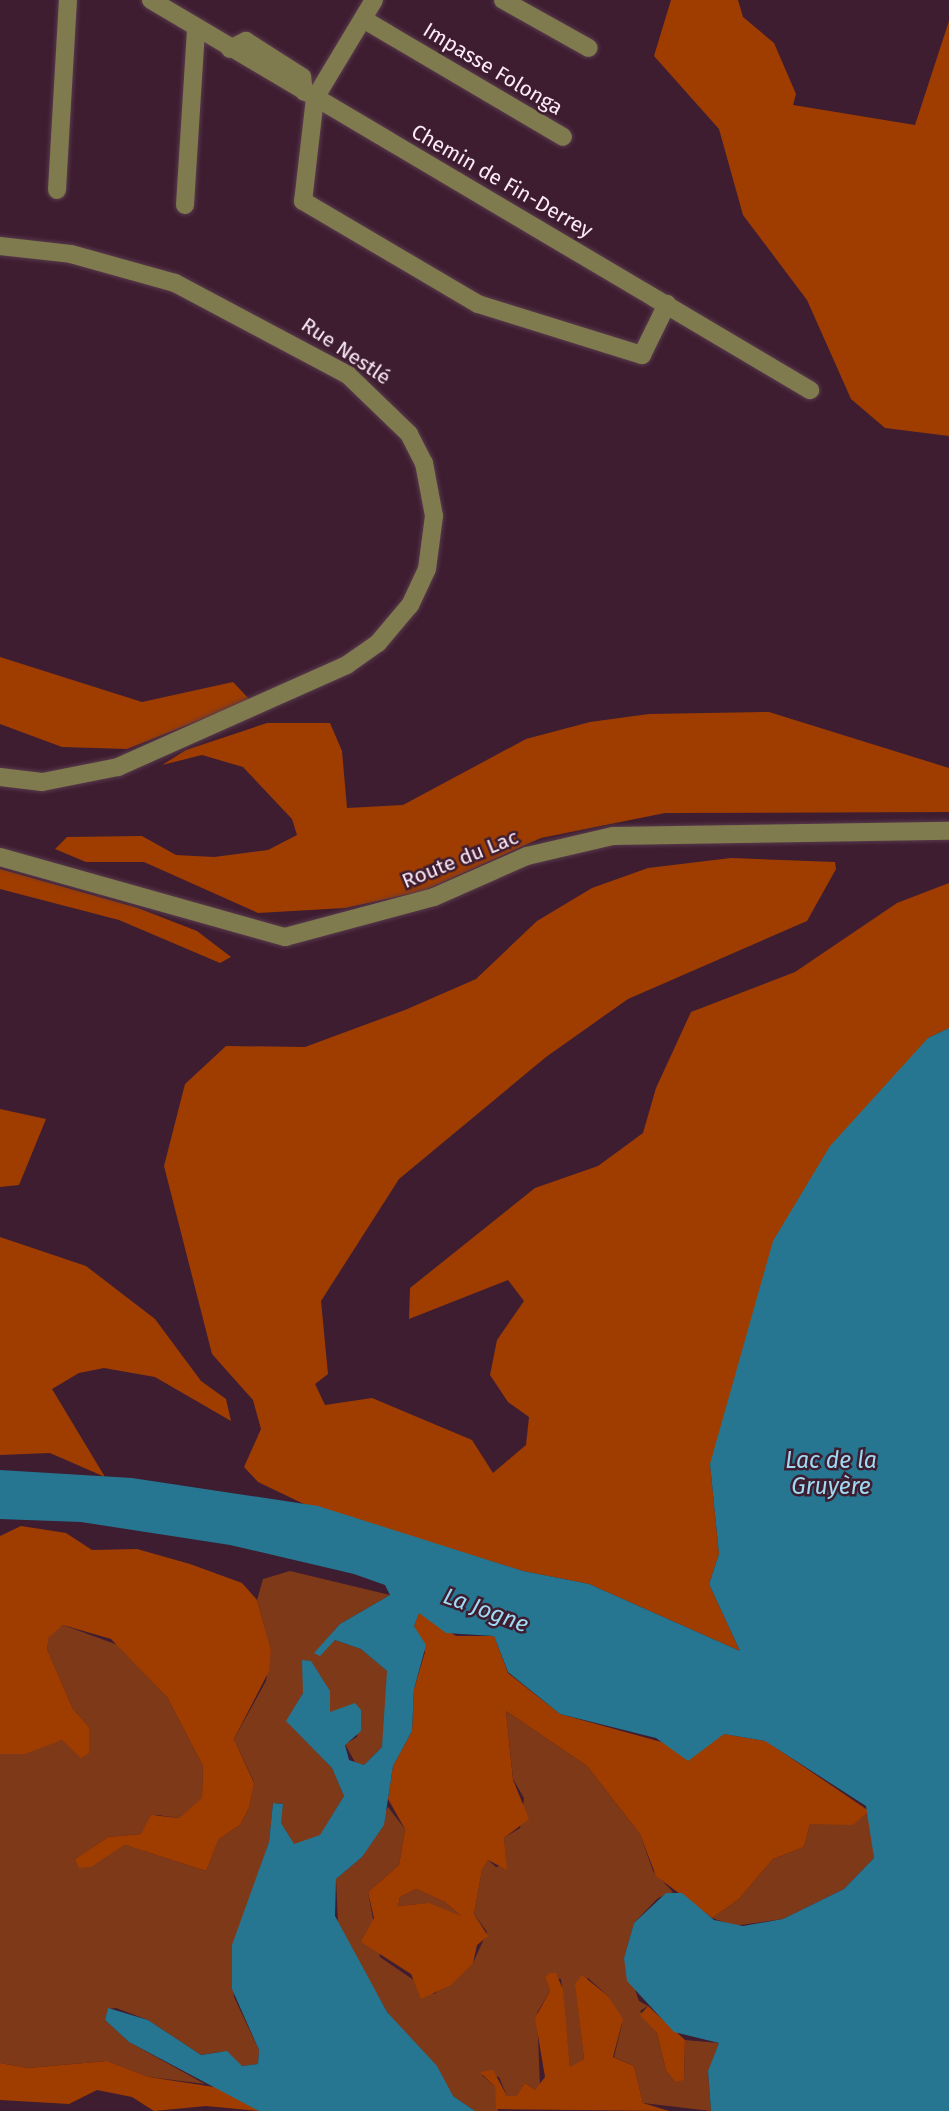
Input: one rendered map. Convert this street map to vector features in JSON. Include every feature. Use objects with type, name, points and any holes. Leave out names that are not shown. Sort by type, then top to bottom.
[{"type":"street","points":[[57,190],[68,0]]},
{"type":"street","name":"Chemin de Fin-Derrey","points":[[150,0],[196,30],[810,390]]},
{"type":"street","points":[[374,0],[309,95],[303,201],[478,304],[642,355],[667,304]]},
{"type":"street","points":[[503,0],[589,48]]},
{"type":"street","name":"Impasse Folonga","points":[[363,19],[563,136]]},
{"type":"street","points":[[185,205],[196,30]]},
{"type":"street","name":"Rue Nestlé","points":[[0,246],[71,254],[175,284],[348,375],[409,434],[424,463],[434,516],[426,569],[410,605],[378,643],[348,665],[118,768],[55,781],[0,777]]},
{"type":"street","name":"Route du Lac","points":[[0,857],[285,937],[434,897],[527,856],[613,836],[949,831]]},
{"type":"shaded area","points":[[671,0],[738,0],[743,17],[774,43],[796,94],[793,105],[915,125],[949,21],[949,436],[885,428],[851,399],[807,300],[743,215],[719,129],[654,56]]},
{"type":"shaded area","points":[[0,657],[142,702],[233,682],[250,700],[127,749],[62,747],[0,724]]},
{"type":"shaded area","points":[[769,712],[949,768],[949,812],[665,813],[541,838],[423,891],[345,908],[258,913],[144,862],[86,862],[55,849],[67,837],[142,836],[176,855],[214,857],[268,850],[297,835],[292,819],[243,767],[202,755],[162,765],[186,750],[267,723],[330,723],[342,751],[347,808],[403,805],[526,739],[590,722],[649,714]]},
{"type":"shaded area","points":[[731,858],[835,862],[836,869],[807,921],[628,999],[546,1057],[399,1179],[321,1301],[328,1374],[315,1384],[325,1405],[372,1398],[472,1440],[493,1473],[526,1445],[529,1417],[508,1402],[490,1375],[497,1340],[524,1301],[508,1280],[409,1319],[410,1288],[535,1188],[598,1166],[643,1133],[656,1088],[691,1012],[795,972],[897,903],[949,883],[949,1028],[928,1038],[710,1464],[719,1554],[709,1584],[740,1651],[589,1584],[523,1571],[306,1505],[258,1482],[244,1467],[261,1429],[253,1400],[212,1354],[164,1166],[185,1084],[226,1046],[305,1047],[405,1010],[476,979],[537,921],[592,888],[648,868]]},
{"type":"shaded area","points":[[0,869],[138,908],[197,931],[231,957],[220,963],[119,920],[0,889]]},
{"type":"shaded area","points":[[0,1109],[46,1119],[19,1185],[0,1187]]},
{"type":"shaded area","points":[[0,1237],[86,1266],[155,1319],[201,1381],[226,1399],[231,1421],[155,1377],[104,1368],[79,1373],[52,1389],[105,1477],[50,1453],[0,1455]]},
{"type":"shaded area","points":[[21,1526],[66,1533],[92,1550],[137,1549],[190,1564],[242,1583],[257,1600],[271,1649],[269,1671],[234,1739],[254,1783],[249,1808],[240,1825],[219,1839],[206,1871],[125,1845],[91,1867],[79,1868],[75,1859],[108,1837],[141,1834],[151,1815],[179,1818],[202,1798],[203,1766],[167,1697],[111,1639],[63,1625],[49,1637],[47,1649],[73,1709],[89,1727],[89,1753],[81,1758],[62,1740],[25,1754],[0,1754],[0,1536]]},
{"type":"shaded area","points":[[290,1571],[390,1595],[340,1624],[315,1653],[335,1640],[361,1649],[387,1671],[389,1701],[382,1747],[364,1765],[356,1764],[345,1744],[357,1737],[361,1710],[330,1712],[325,1684],[303,1666],[303,1693],[287,1721],[332,1768],[344,1796],[320,1836],[294,1845],[280,1823],[283,1804],[273,1803],[269,1842],[232,1954],[234,1997],[259,2050],[258,2064],[242,2066],[219,2052],[201,2055],[148,2020],[116,2008],[108,2009],[105,2020],[129,2042],[205,2084],[149,2077],[107,2061],[28,2068],[0,2063],[0,1754],[62,1740],[89,1746],[89,1727],[73,1709],[47,1649],[49,1636],[63,1625],[118,1645],[167,1697],[203,1766],[202,1799],[179,1818],[157,1815],[141,1834],[108,1837],[75,1859],[100,1861],[125,1845],[206,1871],[219,1839],[240,1825],[249,1808],[254,1782],[234,1739],[266,1681],[271,1649],[257,1600],[263,1579]]},
{"type":"shaded area","points":[[419,1612],[456,1636],[494,1636],[508,1673],[560,1714],[665,1743],[724,1734],[766,1741],[869,1811],[853,1825],[810,1824],[804,1847],[773,1859],[739,1899],[712,1918],[656,1876],[640,1834],[587,1766],[506,1711],[513,1780],[529,1819],[504,1838],[507,1870],[488,1860],[482,1870],[474,1914],[488,1936],[477,1945],[473,1963],[451,1985],[421,1999],[411,1974],[361,1942],[374,1918],[368,1892],[399,1865],[405,1829],[388,1799],[393,1766],[412,1731],[414,1689],[425,1652],[414,1626]],"holes":[[[416,1889],[445,1902],[461,1916],[429,1903],[398,1906],[400,1897]]]},
{"type":"shaded area","points":[[506,1711],[587,1766],[640,1834],[653,1871],[673,1892],[658,1898],[634,1923],[624,1958],[639,2001],[648,2006],[640,2011],[657,2033],[666,2070],[684,2080],[685,2040],[719,2043],[708,2072],[711,2111],[643,2103],[634,2066],[614,2057],[622,2024],[608,1996],[588,1978],[576,1988],[584,2059],[570,2068],[561,1979],[545,1977],[550,1991],[537,2013],[540,2086],[535,2090],[525,2083],[516,2096],[507,2096],[499,2077],[482,2075],[495,2087],[498,2111],[475,2111],[453,2096],[387,2012],[338,1925],[336,1879],[362,1857],[388,1807],[405,1829],[399,1865],[368,1892],[380,1957],[434,1994],[473,1963],[487,1932],[474,1914],[482,1870],[488,1860],[496,1867],[506,1864],[504,1838],[520,1828],[524,1798],[513,1779]]},
{"type":"shaded area","points":[[869,1811],[874,1858],[844,1889],[783,1919],[734,1926],[712,1918],[739,1899],[773,1859],[804,1847],[810,1824],[847,1824]]},
{"type":"shaded area","points":[[416,1889],[445,1902],[461,1916],[420,1904],[398,1906],[400,1897]]},
{"type":"shaded area","points":[[556,1973],[563,1990],[570,2067],[584,2059],[575,1984],[582,1975],[608,1996],[623,2019],[613,2057],[634,2066],[643,2103],[669,2111],[496,2109],[495,2087],[480,2072],[493,2070],[507,2096],[516,2096],[525,2083],[535,2090],[545,2077],[535,2018],[550,1991],[545,1977]]},
{"type":"shaded area","points":[[648,2006],[685,2040],[684,2080],[676,2082],[666,2070],[657,2033],[640,2015]]},
{"type":"shaded area","points":[[107,2061],[149,2077],[227,2089],[259,2111],[206,2106],[154,2111],[132,2097],[97,2090],[69,2104],[0,2100],[0,2063],[28,2068]]},
{"type":"water","name":"Lac de la Gruyère","points":[[949,1028],[949,2111],[711,2111],[708,2071],[719,2043],[674,2032],[627,1981],[624,1958],[634,1923],[666,1893],[682,1893],[714,1920],[743,1926],[783,1919],[844,1889],[874,1858],[866,1806],[765,1741],[724,1734],[688,1761],[656,1738],[560,1714],[508,1672],[494,1636],[446,1633],[419,1613],[414,1626],[426,1645],[414,1689],[412,1731],[393,1766],[384,1825],[362,1857],[336,1879],[335,1916],[387,2012],[437,2066],[453,2096],[475,2111],[259,2111],[129,2042],[105,2020],[108,2008],[148,2020],[201,2055],[227,2051],[242,2066],[258,2064],[259,2050],[232,1989],[232,1945],[269,1842],[273,1803],[283,1804],[281,1823],[294,1844],[320,1835],[344,1796],[332,1768],[286,1721],[303,1693],[302,1660],[311,1661],[330,1691],[330,1712],[355,1703],[361,1710],[361,1731],[345,1745],[349,1760],[364,1765],[382,1747],[387,1671],[361,1649],[335,1640],[320,1656],[314,1653],[340,1624],[390,1595],[385,1585],[354,1574],[230,1545],[81,1522],[0,1519],[0,1470],[132,1478],[318,1506],[523,1571],[589,1584],[740,1651],[709,1584],[719,1554],[710,1464],[773,1241],[830,1146],[928,1038]]},
{"type":"water label","name":"La Jogne","points":[[486,1610]]}]
